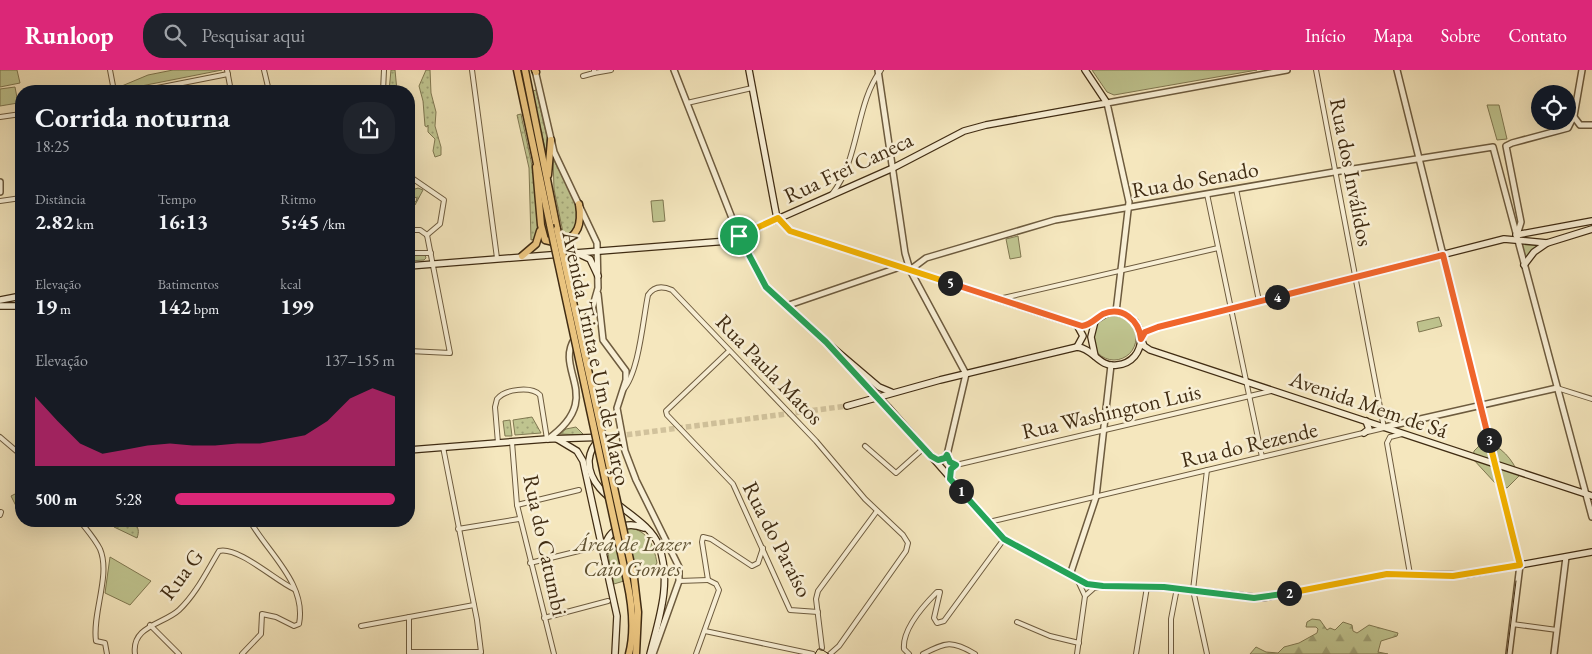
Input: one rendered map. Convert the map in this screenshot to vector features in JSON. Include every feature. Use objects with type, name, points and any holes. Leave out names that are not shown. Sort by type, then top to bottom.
[{"type":"main road","name":"Avenida Trinta e Um de Março","points":[[516,70],[638,612],[636,654]]},
{"type":"main road","name":"Avenida Trinta e Um de Março","points":[[525,70],[630,580],[632,634],[629,654]]},
{"type":"main road","points":[[749,70],[778,218],[790,231],[1077,325],[1087,326],[1106,313],[1116,312],[1134,320],[1139,328],[1141,339]]},
{"type":"main road","points":[[1085,70],[1107,103]]},
{"type":"main road","name":"Rua Frei Caneca","points":[[415,266],[728,240],[893,168],[971,129],[1107,103]]},
{"type":"main road","points":[[548,184],[551,140]]},
{"type":"main road","points":[[534,149],[541,225],[543,235],[548,242],[558,244],[566,240],[579,228],[581,221],[579,204]]},
{"type":"main road","points":[[846,406],[894,392],[1077,347],[1086,349],[1095,358],[1111,366],[1122,365],[1133,358],[1139,349],[1145,332],[1152,328],[1504,238],[1592,221]]},
{"type":"main road","points":[[522,256],[537,241],[541,225]]},
{"type":"main road","points":[[1558,229],[1556,236],[1559,241]]},
{"type":"main road","points":[[1517,237],[1547,243],[1559,241],[1592,229]]},
{"type":"main road","points":[[739,236],[761,280],[786,306],[879,386],[886,391],[894,392]]},
{"type":"main road","points":[[1524,265],[1534,252],[1547,243]]},
{"type":"main road","points":[[574,252],[590,259],[598,276]]},
{"type":"main road","points":[[0,300],[15,297]]},
{"type":"main road","points":[[0,306],[15,306]]},
{"type":"main road","points":[[1095,358],[1091,334],[1096,319]]},
{"type":"main road","points":[[1077,325],[1083,336],[1077,347]]},
{"type":"main road","name":"Avenida Mem de Sá","points":[[1141,339],[1143,346],[1150,350],[1592,496]]},
{"type":"main road","points":[[826,342],[878,397],[1004,539],[1087,584],[1177,588],[1269,597],[1382,575],[1453,576],[1592,552]]},
{"type":"main road","points":[[1364,433],[1369,429],[1366,421]]},
{"type":"main road","points":[[415,449],[547,439],[608,437],[596,443],[592,450],[589,464],[592,475],[599,488],[649,532],[658,544],[665,575],[664,600],[652,654]]},
{"type":"main road","points":[[557,439],[577,450],[582,457],[617,616],[615,654]]},
{"type":"main road","points":[[604,556],[605,543],[618,528],[637,526],[649,532]]},
{"type":"street","points":[[110,70],[113,85]]},
{"type":"street","points":[[264,70],[268,85]]},
{"type":"street","points":[[383,85],[384,70]]},
{"type":"street","points":[[472,70],[498,258]]},
{"type":"street","points":[[583,76],[594,72],[611,70]]},
{"type":"street","points":[[674,70],[739,236]]},
{"type":"street","points":[[1116,312],[1128,207],[1107,103],[1287,70]]},
{"type":"street","name":"Rua dos Inválidos","points":[[1316,70],[1384,428]]},
{"type":"street","points":[[1397,70],[1520,565],[1509,654]]},
{"type":"street","points":[[1576,104],[1582,70]]},
{"type":"street","name":"Avenida Trinta e Um de Março","points":[[535,71],[551,140],[597,240],[598,250]]},
{"type":"street","points":[[879,71],[905,253],[910,270],[966,374],[947,455],[950,462],[956,465],[951,469],[950,479]]},
{"type":"street","points":[[832,194],[844,176],[870,90],[879,71]]},
{"type":"street","points":[[178,85],[228,72],[230,85]]},
{"type":"street","points":[[686,103],[748,91],[753,88]]},
{"type":"street","points":[[0,117],[15,115]]},
{"type":"street","points":[[1576,119],[1580,124],[1592,125]]},
{"type":"street","points":[[1566,130],[1508,144],[1505,150],[1521,222],[1517,237],[1592,517]]},
{"type":"street","name":"Rua do Senado","points":[[910,270],[926,258],[1055,220],[1493,146],[1517,237]]},
{"type":"street","points":[[415,180],[444,200],[440,224],[427,235]]},
{"type":"street","points":[[0,182],[0,192]]},
{"type":"street","points":[[1236,189],[1259,301]]},
{"type":"street","points":[[1206,194],[1262,457]]},
{"type":"street","points":[[0,201],[15,199]]},
{"type":"street","points":[[415,230],[420,230],[427,235],[450,353],[415,351]]},
{"type":"street","points":[[998,299],[1218,248]]},
{"type":"street","points":[[598,250],[598,288],[603,340],[625,369],[626,380],[617,408],[625,451],[636,480],[677,562],[678,581],[652,654]]},
{"type":"street","points":[[415,253],[431,253]]},
{"type":"street","points":[[786,306],[900,267]]},
{"type":"street","name":"Rua Paula Matos","points":[[623,390],[633,370],[639,350],[648,294],[653,289],[660,287],[678,294],[729,351],[816,441],[877,511],[906,539],[906,550],[839,646],[830,654]]},
{"type":"street","points":[[498,443],[495,407],[497,399],[506,392],[526,390],[534,391],[540,395],[547,439],[568,423],[575,407],[576,392],[570,350],[572,342],[592,309],[598,288]]},
{"type":"street","name":"Rua do Paraíso","points":[[729,351],[666,411],[667,415],[733,484],[790,610],[818,612]]},
{"type":"street","points":[[1070,574],[1096,497],[1111,366]]},
{"type":"street","points":[[625,369],[633,370]]},
{"type":"street","points":[[1557,388],[1592,400]]},
{"type":"street","name":"Rua do Rezende","points":[[989,522],[1557,388]]},
{"type":"street","name":"Rua Washington Luis","points":[[956,465],[1273,390]]},
{"type":"street","points":[[1402,434],[1390,437],[1387,443],[1410,574]]},
{"type":"street","points":[[0,437],[15,450]]},
{"type":"street","name":"Rua do Catumbi","points":[[512,442],[516,505],[554,654]]},
{"type":"street","points":[[409,617],[409,653],[483,653],[443,446]]},
{"type":"street","points":[[865,446],[897,473],[924,448]]},
{"type":"street","points":[[931,456],[938,460],[945,458],[947,455]]},
{"type":"street","points":[[1207,470],[1193,590],[1207,654]]},
{"type":"street","points":[[516,505],[579,490]]},
{"type":"street","points":[[822,648],[816,599],[823,582],[877,511]]},
{"type":"street","points":[[458,529],[520,519]]},
{"type":"street","points":[[84,527],[97,544],[102,557],[100,595],[96,607],[95,631],[96,641],[105,643],[107,654]]},
{"type":"street","points":[[242,654],[260,634],[262,614],[276,617],[294,626],[299,624],[299,607],[287,572],[254,527]]},
{"type":"street","points":[[708,580],[702,542],[703,537],[711,539],[752,566],[758,563],[763,547]]},
{"type":"street","points":[[909,654],[904,648],[905,636],[930,600],[937,592],[940,592],[934,618],[937,623],[944,621],[1004,539]]},
{"type":"street","points":[[530,563],[591,548]]},
{"type":"street","name":"Rua G","points":[[135,654],[137,641],[150,625],[178,610],[206,574],[219,551],[222,550],[244,558],[280,578],[294,589]]},
{"type":"street","points":[[1554,654],[1566,557]]},
{"type":"street","points":[[280,578],[287,572]]},
{"type":"street","points":[[1077,578],[1085,596],[1077,654]]},
{"type":"street","points":[[678,581],[708,580],[716,584],[718,590],[696,654]]},
{"type":"street","points":[[1085,596],[1094,588],[1103,586]]},
{"type":"street","points":[[1136,654],[1147,587]]},
{"type":"street","points":[[1171,654],[1172,613],[1177,588]]},
{"type":"street","points":[[544,618],[608,601]]},
{"type":"street","points":[[361,626],[474,605]]},
{"type":"street","points":[[1017,622],[1050,636],[1079,643]]},
{"type":"street","points":[[1512,624],[1557,630]]},
{"type":"street","points":[[150,625],[179,654]]},
{"type":"street","points":[[705,632],[814,654],[822,648]]},
{"type":"street","points":[[923,654],[941,645],[952,643],[975,654]]},
{"type":"street","points":[[822,648],[830,654]]},
{"type":"green space","points":[[0,70],[17,70],[20,83],[0,87]]},
{"type":"green space","points":[[173,70],[222,70],[146,85],[124,85],[148,75]]},
{"type":"green space","points":[[391,70],[395,70],[396,85],[390,85]]},
{"type":"green space","points":[[426,70],[430,70],[431,93],[436,112],[435,126],[441,147],[441,155],[435,157],[433,151],[435,139],[428,132],[428,125],[427,127],[425,126],[423,101],[419,86]]},
{"type":"green space","points":[[1092,70],[1257,70],[1114,95],[1107,92]]},
{"type":"green space","points":[[15,87],[15,104],[0,106],[0,89]]},
{"type":"green space","points":[[536,90],[547,137],[547,158],[533,94],[533,91]]},
{"type":"green space","points":[[1487,105],[1499,105],[1507,139],[1497,140]]},
{"type":"green space","points":[[521,114],[537,195],[538,227],[535,239],[531,240],[529,168],[517,115]]},
{"type":"green space","points":[[553,158],[569,188],[577,210],[577,220],[573,229],[564,237],[554,189]]},
{"type":"green space","points":[[415,189],[423,190],[415,205],[417,198],[415,197]]},
{"type":"green space","points":[[663,200],[665,221],[653,222],[651,201]]},
{"type":"green space","points":[[1018,236],[1021,257],[1010,259],[1006,239]]},
{"type":"green space","points":[[1521,241],[1539,244],[1526,258]]},
{"type":"green space","points":[[415,254],[425,255],[426,258],[415,261]]},
{"type":"green space","points":[[1114,316],[1126,320],[1132,326],[1136,338],[1132,350],[1126,356],[1114,360],[1102,356],[1096,350],[1092,338],[1096,326],[1102,320]]},
{"type":"green space","points":[[1439,317],[1442,326],[1419,332],[1417,322]]},
{"type":"green space","points":[[532,417],[541,433],[515,435],[513,420]]},
{"type":"green space","points":[[510,420],[512,436],[505,436],[503,421]]},
{"type":"green space","points":[[576,427],[584,435],[560,434],[566,429]]},
{"type":"green space","points":[[1484,441],[1496,446],[1506,454],[1519,476],[1507,488],[1496,484],[1473,459],[1474,451]]},
{"type":"green space","points":[[15,494],[15,504],[11,496]]},
{"type":"green space","points":[[114,527],[137,527],[137,538]]},
{"type":"green space","name":"Área de Lazer Caio Gomes","points":[[629,528],[641,532],[649,540],[657,563],[650,573],[614,584],[608,551],[613,537]]},
{"type":"green space","points":[[110,557],[151,581],[130,605],[105,593]]},
{"type":"green space","points":[[1312,619],[1320,620],[1327,630],[1330,628],[1335,630],[1343,622],[1352,625],[1353,631],[1357,633],[1369,625],[1398,633],[1397,636],[1381,641],[1378,652],[1388,654],[1250,654],[1256,647],[1266,652],[1278,653],[1284,647],[1299,643],[1317,633],[1318,629],[1316,627],[1306,627],[1307,622]]},
{"type":"tunnel","points":[[610,437],[847,406]]},
{"type":"tram line","points":[[1507,654],[1516,581]]},
{"type":"tram line","points":[[815,654],[818,649],[829,654]]},
{"type":"route","points":[[778,218],[790,231],[1080,326],[1089,325],[1106,313],[1115,312],[1123,314],[1134,320],[1140,331],[1141,339],[1142,334],[1146,331],[1158,327],[1443,255],[1489,443],[1501,482],[1520,565],[1453,576],[1387,574],[1262,598],[1164,587],[1087,584],[1004,539],[950,479],[951,469],[956,465],[948,460],[947,455],[942,460],[931,456],[888,407],[826,342],[766,287],[739,236],[778,218]]}]
